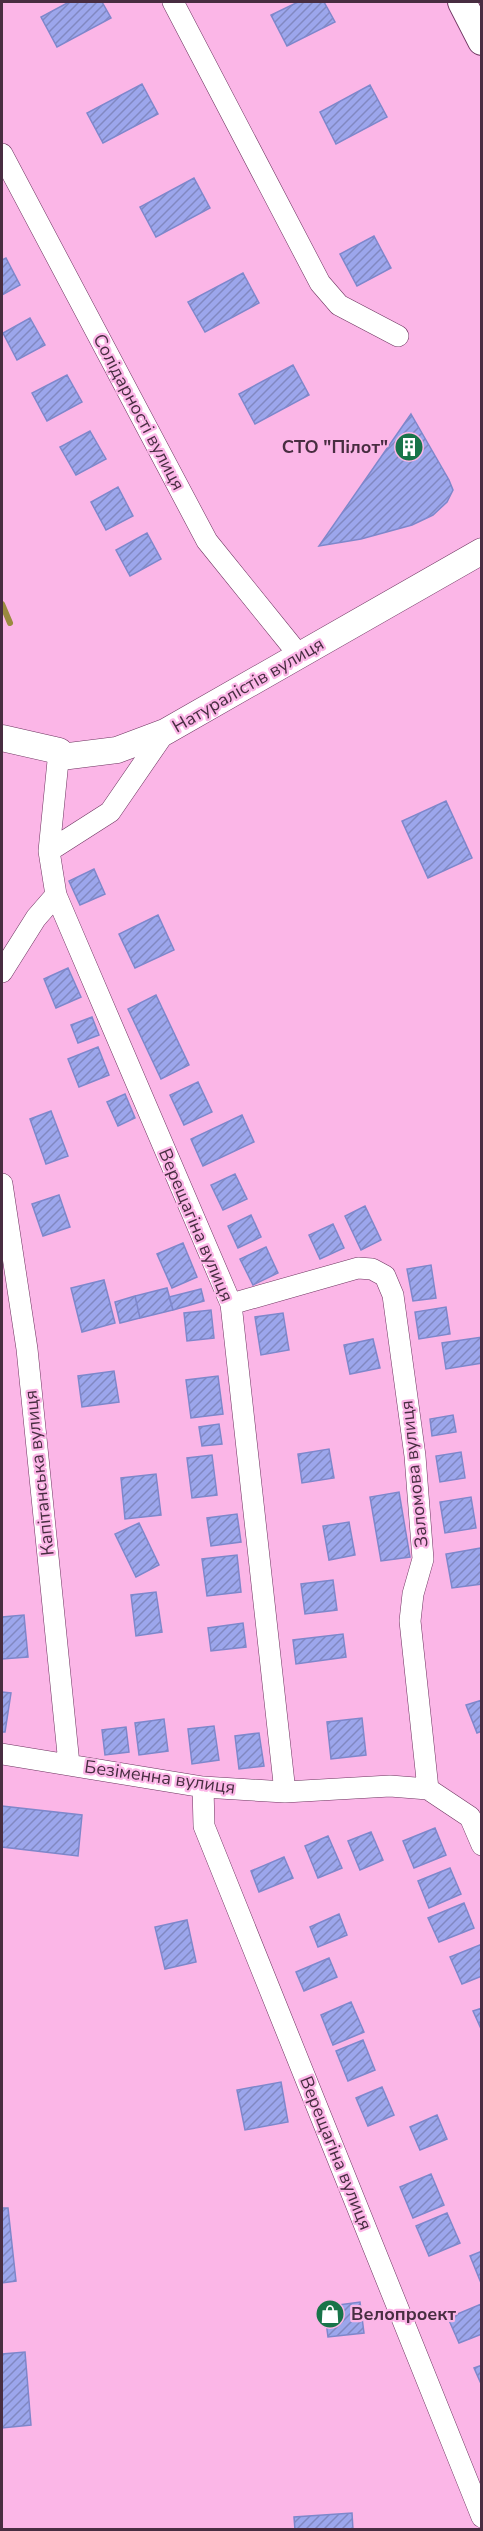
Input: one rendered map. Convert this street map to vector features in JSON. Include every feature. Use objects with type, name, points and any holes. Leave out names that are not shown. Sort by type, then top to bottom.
[{"type":"main road","points":[[462,2],[482,41]]},
{"type":"street","points":[[173,2],[321,282],[339,305],[398,336]]},
{"type":"street","name":"Солідарності вулиця","points":[[2,154],[207,541],[299,655]]},
{"type":"street","name":"Натуралістів вулиця","points":[[2,738],[59,751],[61,757],[117,750],[165,732],[482,551]]},
{"type":"street","points":[[49,851],[110,812],[165,732]]},
{"type":"street","name":"Верещагіна вулиця","points":[[59,751],[49,851],[56,895],[231,1304],[285,1792]]},
{"type":"street","points":[[2,972],[36,918],[56,895]]},
{"type":"street","name":"Капітанська вулиця","points":[[2,1184],[27,1349],[69,1764]]},
{"type":"street","name":"Заломова вулиця","points":[[231,1304],[358,1268],[372,1269],[385,1276],[393,1295],[420,1506],[423,1559],[413,1594],[410,1622],[428,1789]]},
{"type":"street","name":"Безіменна вулиця","points":[[2,1754],[203,1787],[285,1792],[390,1786],[428,1789]]},
{"type":"street","name":"Верещагіна вулиця","points":[[203,1787],[204,1826],[482,2517]]},
{"type":"street","points":[[428,1789],[476,1815],[482,1845]]},
{"type":"building","points":[[69,2],[102,2],[111,18],[57,47],[41,17]]},
{"type":"building","points":[[298,2],[324,2],[335,22],[287,46],[271,15]]},
{"type":"building","points":[[142,84],[158,114],[103,143],[87,113]]},
{"type":"building","points":[[370,85],[387,117],[336,144],[320,112]]},
{"type":"building","points":[[194,178],[210,208],[156,237],[140,207]]},
{"type":"building","points":[[374,236],[391,268],[357,286],[340,254]]},
{"type":"building","points":[[6,258],[20,285],[2,295],[2,260]]},
{"type":"building","points":[[243,273],[259,303],[205,332],[188,302]]},
{"type":"building","points":[[30,318],[45,345],[17,360],[3,333]]},
{"type":"building","points":[[293,365],[309,395],[255,424],[239,394]]},
{"type":"building","points":[[67,375],[82,402],[47,421],[32,393]]},
{"type":"building","name":"СТО \"Пілот\"","points":[[411,414],[449,480],[453,490],[447,502],[433,515],[412,525],[361,539],[319,546]]},
{"type":"building","points":[[90,431],[106,459],[76,475],[60,447]]},
{"type":"building","points":[[118,487],[133,516],[106,530],[91,502]]},
{"type":"building","points":[[147,533],[161,559],[130,576],[116,550]]},
{"type":"building","points":[[446,801],[472,858],[428,878],[402,821]]},
{"type":"building","points":[[94,869],[105,894],[80,905],[69,881]]},
{"type":"building","points":[[158,915],[174,950],[135,968],[119,934]]},
{"type":"building","points":[[68,968],[81,997],[56,1008],[44,979]]},
{"type":"building","points":[[156,995],[189,1065],[161,1079],[128,1009]]},
{"type":"building","points":[[92,1017],[99,1035],[78,1043],[71,1025]]},
{"type":"building","points":[[98,1047],[109,1075],[79,1087],[68,1059]]},
{"type":"building","points":[[198,1082],[212,1112],[184,1125],[170,1095]]},
{"type":"building","points":[[125,1094],[135,1118],[118,1126],[107,1102]]},
{"type":"building","points":[[51,1111],[68,1156],[46,1164],[30,1119]]},
{"type":"building","points":[[242,1115],[254,1142],[203,1166],[191,1139]]},
{"type":"building","points":[[235,1174],[247,1199],[223,1210],[211,1185]]},
{"type":"building","points":[[59,1195],[70,1227],[43,1236],[32,1204]]},
{"type":"building","points":[[365,1206],[381,1240],[361,1250],[345,1216]]},
{"type":"building","points":[[251,1215],[261,1237],[238,1248],[228,1226]]},
{"type":"building","points":[[333,1224],[344,1248],[320,1259],[309,1235]]},
{"type":"building","points":[[183,1243],[197,1277],[172,1288],[157,1254]]},
{"type":"building","points":[[266,1247],[278,1273],[253,1285],[240,1259]]},
{"type":"building","points":[[431,1265],[436,1298],[413,1301],[407,1269]]},
{"type":"building","points":[[104,1280],[115,1323],[82,1332],[71,1288]]},
{"type":"building","points":[[167,1288],[173,1310],[140,1318],[135,1296]]},
{"type":"building","points":[[201,1289],[204,1301],[173,1310],[169,1297]]},
{"type":"building","points":[[135,1296],[140,1318],[120,1323],[115,1302]]},
{"type":"building","points":[[446,1307],[450,1334],[419,1339],[415,1312]]},
{"type":"building","points":[[211,1310],[214,1338],[187,1341],[184,1313]]},
{"type":"building","points":[[283,1313],[289,1350],[261,1355],[255,1317]]},
{"type":"building","points":[[482,1337],[482,1363],[446,1369],[442,1343]]},
{"type":"building","points":[[373,1339],[380,1368],[350,1374],[344,1345]]},
{"type":"building","points":[[114,1371],[119,1402],[82,1407],[78,1376]]},
{"type":"building","points":[[218,1376],[223,1414],[191,1418],[186,1380]]},
{"type":"building","points":[[453,1415],[456,1432],[432,1436],[430,1419]]},
{"type":"building","points":[[219,1424],[222,1444],[202,1446],[199,1427]]},
{"type":"building","points":[[329,1449],[334,1478],[302,1483],[298,1454]]},
{"type":"building","points":[[461,1452],[465,1478],[440,1482],[436,1456]]},
{"type":"building","points":[[212,1455],[217,1495],[192,1498],[187,1458]]},
{"type":"building","points":[[156,1474],[161,1515],[125,1519],[121,1478]]},
{"type":"building","points":[[399,1492],[410,1557],[381,1561],[370,1497]]},
{"type":"building","points":[[471,1497],[476,1528],[445,1533],[440,1502]]},
{"type":"building","points":[[237,1514],[241,1542],[211,1546],[207,1518]]},
{"type":"building","points":[[349,1522],[355,1555],[329,1560],[323,1526]]},
{"type":"building","points":[[139,1523],[159,1565],[136,1577],[115,1534]]},
{"type":"building","points":[[481,1548],[482,1584],[452,1588],[446,1554]]},
{"type":"building","points":[[237,1555],[241,1592],[207,1596],[202,1559]]},
{"type":"building","points":[[333,1580],[337,1610],[305,1614],[301,1584]]},
{"type":"building","points":[[156,1592],[162,1632],[136,1636],[131,1595]]},
{"type":"building","points":[[24,1615],[28,1657],[2,1659],[2,1617]]},
{"type":"building","points":[[243,1623],[246,1647],[211,1651],[208,1628]]},
{"type":"building","points":[[343,1634],[346,1657],[296,1664],[293,1640]]},
{"type":"building","points":[[2,1692],[11,1693],[5,1732],[2,1732]]},
{"type":"building","points":[[482,1700],[482,1731],[477,1733],[466,1705]]},
{"type":"building","points":[[362,1718],[366,1755],[331,1759],[327,1722]]},
{"type":"building","points":[[164,1719],[168,1751],[139,1755],[135,1723]]},
{"type":"building","points":[[214,1726],[219,1760],[192,1764],[188,1729]]},
{"type":"building","points":[[126,1727],[129,1752],[105,1755],[102,1730]]},
{"type":"building","points":[[259,1733],[264,1766],[239,1769],[235,1736]]},
{"type":"building","points":[[2,1806],[82,1815],[78,1856],[2,1847]]},
{"type":"building","points":[[435,1828],[446,1855],[414,1868],[403,1841]]},
{"type":"building","points":[[371,1832],[383,1860],[360,1870],[348,1841]]},
{"type":"building","points":[[328,1836],[342,1868],[318,1878],[305,1846]]},
{"type":"building","points":[[284,1857],[293,1878],[259,1892],[251,1871]]},
{"type":"building","points":[[450,1868],[461,1894],[429,1908],[418,1881]]},
{"type":"building","points":[[464,1903],[474,1928],[439,1942],[428,1918]]},
{"type":"building","points":[[339,1914],[347,1935],[318,1947],[310,1927]]},
{"type":"building","points":[[187,1920],[196,1962],[165,1969],[155,1927]]},
{"type":"building","points":[[482,1944],[482,1976],[462,1984],[450,1957]]},
{"type":"building","points":[[329,1958],[337,1977],[304,1991],[296,1972]]},
{"type":"building","points":[[351,2002],[364,2032],[333,2045],[321,2015]]},
{"type":"building","points":[[482,2008],[482,2031],[473,2011]]},
{"type":"building","points":[[363,2040],[375,2070],[348,2081],[336,2051]]},
{"type":"building","points":[[281,2082],[288,2122],[245,2130],[237,2090]]},
{"type":"building","points":[[382,2087],[394,2115],[368,2126],[356,2098]]},
{"type":"building","points":[[437,2115],[447,2139],[420,2150],[410,2127]]},
{"type":"building","points":[[431,2174],[444,2205],[413,2218],[400,2187]]},
{"type":"building","points":[[2,2208],[8,2208],[16,2281],[2,2283]]},
{"type":"building","points":[[447,2213],[460,2243],[429,2256],[416,2226]]},
{"type":"building","points":[[482,2251],[482,2282],[481,2283],[470,2256]]},
{"type":"building","points":[[360,2302],[364,2333],[328,2337],[324,2307]]},
{"type":"building","points":[[481,2304],[482,2334],[459,2343],[448,2318]]},
{"type":"building","points":[[25,2352],[31,2425],[2,2428],[2,2354]]},
{"type":"building","points":[[482,2365],[482,2386],[474,2368]]},
{"type":"building","points":[[352,2513],[353,2530],[295,2530],[294,2517]]},
{"type":"waterway","points":[[2,604],[10,623]]},
{"type":"place","name":"СТО \"Пілот\"","points":[[409,447]]},
{"type":"place","name":"Велопроект","points":[[330,2314]]}]
